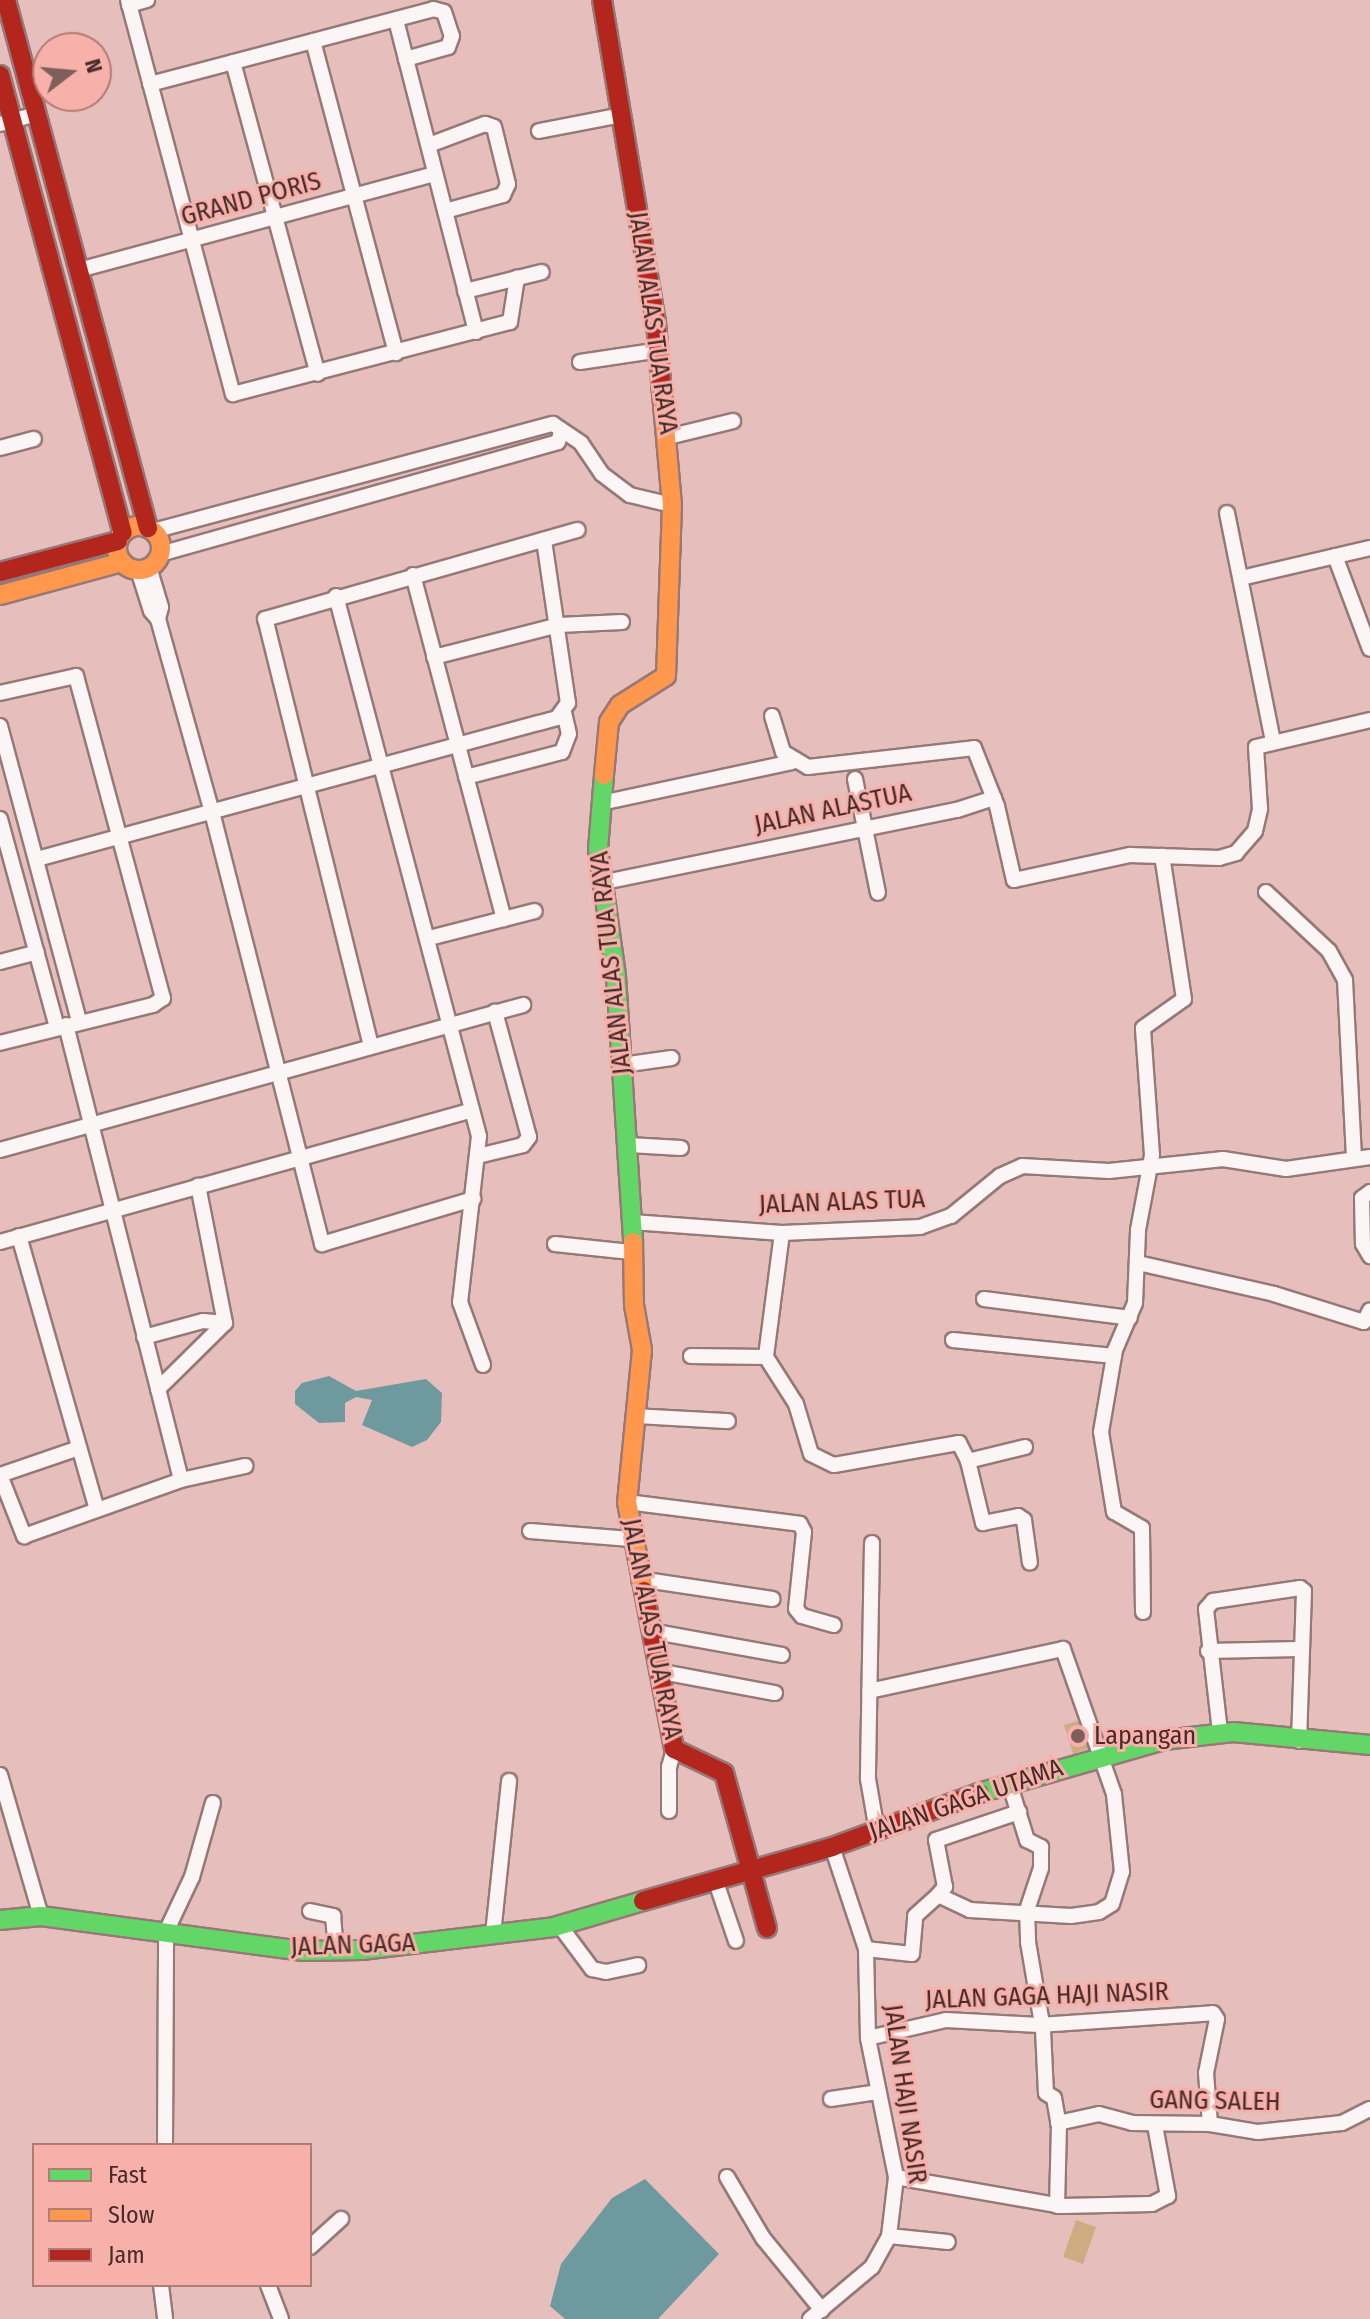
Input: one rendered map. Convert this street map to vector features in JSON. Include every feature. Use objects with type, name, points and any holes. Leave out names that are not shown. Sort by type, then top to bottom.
[{"type":"street","points":[[6,0],[150,529],[142,563]]},
{"type":"street","points":[[147,0],[128,2],[233,394],[512,321],[517,278]]},
{"type":"street","name":"JALAN ALAS TUA RAYA","points":[[602,0],[660,350],[672,505],[666,676],[612,714],[601,803],[600,883],[616,976],[629,1145],[631,1252],[642,1350],[627,1502],[631,1539],[674,1749],[724,1773],[767,1928]]},
{"type":"street","points":[[150,84],[439,10],[452,36],[448,47],[406,59]]},
{"type":"street","points":[[396,20],[476,332]]},
{"type":"street","points":[[313,41],[396,353]]},
{"type":"street","points":[[233,62],[318,374]]},
{"type":"street","points":[[0,75],[6,122],[121,537],[142,563],[161,607],[158,619],[281,1071],[322,1244],[473,1199]]},
{"type":"street","points":[[4,101],[31,92]]},
{"type":"street","points":[[6,122],[37,114]]},
{"type":"street","points":[[539,131],[622,115]]},
{"type":"street","points":[[429,145],[485,124],[494,127],[508,184],[503,195],[445,211]]},
{"type":"street","name":"GRAND PORIS","points":[[79,270],[435,174]]},
{"type":"street","points":[[465,291],[542,272]]},
{"type":"street","points":[[580,362],[660,350]]},
{"type":"street","points":[[668,437],[733,421]]},
{"type":"street","points":[[0,572],[121,537],[134,526],[150,529],[553,424],[581,443],[602,474],[622,489],[672,505]]},
{"type":"street","points":[[0,595],[142,563],[558,442],[561,432]]},
{"type":"street","points":[[0,448],[34,439]]},
{"type":"street","points":[[1227,513],[1273,741]]},
{"type":"street","points":[[371,1046],[307,787],[263,627],[271,615],[578,530]]},
{"type":"street","points":[[466,777],[562,752],[569,734],[564,713],[568,703],[559,625],[544,540]]},
{"type":"street","points":[[1241,578],[1370,548]]},
{"type":"street","points":[[1335,556],[1370,649]]},
{"type":"street","points":[[413,575],[504,919]]},
{"type":"street","points":[[336,596],[429,938],[472,1110],[478,1156],[460,1302],[483,1365]]},
{"type":"street","points":[[434,657],[559,625],[622,622]]},
{"type":"street","points":[[0,693],[76,676],[122,836],[163,998],[153,1005],[0,1043]]},
{"type":"street","points":[[37,859],[457,747],[564,713]]},
{"type":"street","points":[[772,716],[783,752],[792,762]]},
{"type":"street","points":[[601,803],[792,762],[820,768],[973,748],[994,798],[1014,880],[1130,855],[1219,858],[1243,849],[1255,831],[1260,809],[1254,753],[1262,743],[1370,720]]},
{"type":"street","points":[[0,726],[37,859],[67,1024],[109,1211],[181,1480]]},
{"type":"street","points":[[855,779],[878,893]]},
{"type":"street","name":"JALAN ALASTUA","points":[[600,883],[864,829],[994,798]]},
{"type":"street","points":[[0,819],[37,952],[67,1024]]},
{"type":"street","points":[[1143,1612],[1142,1528],[1114,1512],[1106,1485],[1101,1432],[1114,1356],[1130,1318],[1148,1167],[1143,1028],[1184,999],[1162,856]]},
{"type":"street","points":[[1266,892],[1329,951],[1345,980],[1354,1159]]},
{"type":"street","points":[[429,938],[535,911]]},
{"type":"street","points":[[0,962],[37,952]]},
{"type":"street","points":[[0,1150],[523,1005]]},
{"type":"street","points":[[478,1156],[523,1145],[529,1137],[495,1012]]},
{"type":"street","points":[[622,1065],[672,1058]]},
{"type":"street","points":[[0,1242],[472,1110]]},
{"type":"street","points":[[629,1145],[681,1148]]},
{"type":"street","name":"JALAN ALAS TUA","points":[[632,1222],[782,1233],[928,1226],[1022,1166],[1109,1171],[1215,1159],[1286,1169],[1370,1157]]},
{"type":"street","points":[[198,1186],[225,1323]]},
{"type":"street","points":[[1370,1192],[1362,1198],[1363,1244],[1370,1256]]},
{"type":"street","points":[[782,1233],[766,1357],[796,1404],[811,1454],[821,1462],[834,1465],[959,1443],[968,1461],[983,1523],[1018,1516],[1024,1520],[1030,1563]]},
{"type":"street","points":[[19,1236],[97,1509]]},
{"type":"street","points":[[555,1244],[631,1252]]},
{"type":"street","points":[[1138,1263],[1274,1294],[1364,1322],[1370,1310]]},
{"type":"street","points":[[984,1299],[1130,1318]]},
{"type":"street","points":[[144,1337],[203,1321],[225,1323]]},
{"type":"street","points":[[158,1389],[225,1323]]},
{"type":"street","points":[[953,1340],[1114,1356]]},
{"type":"street","points":[[691,1356],[766,1357]]},
{"type":"street","points":[[635,1416],[728,1421]]},
{"type":"street","points":[[968,1461],[1025,1447]]},
{"type":"street","points":[[79,1448],[0,1475],[24,1536],[181,1480],[245,1466]]},
{"type":"street","points":[[627,1502],[800,1524],[804,1532],[796,1609],[802,1616],[834,1625]]},
{"type":"street","points":[[530,1531],[631,1539]]},
{"type":"street","points":[[872,1543],[868,1779],[877,1831]]},
{"type":"street","points":[[639,1579],[773,1599]]},
{"type":"street","points":[[1220,1732],[1208,1651],[1209,1604],[1300,1588],[1304,1591],[1299,1649],[1299,1741]]},
{"type":"street","points":[[650,1631],[782,1655]]},
{"type":"street","points":[[869,1691],[1058,1647],[1101,1756],[1120,1824],[1122,1872],[1112,1904],[1071,1916],[1027,1910],[970,1910],[938,1895]]},
{"type":"street","points":[[1208,1651],[1299,1649]]},
{"type":"street","points":[[657,1671],[775,1693]]},
{"type":"street","name":"JALAN GAGA UTAMA","points":[[617,1912],[832,1847],[1009,1782],[1101,1756],[1220,1732],[1370,1745]]},
{"type":"street","points":[[669,1811],[669,1767],[674,1749]]},
{"type":"street","points":[[0,1775],[41,1916]]},
{"type":"street","points":[[493,1934],[509,1781]]},
{"type":"street","points":[[1009,1782],[1029,1842],[1041,1847],[1042,1863],[1027,1910],[1046,2093],[1054,2098],[1058,2123],[1057,2206]]},
{"type":"street","points":[[165,2143],[166,1932],[192,1877],[213,1803]]},
{"type":"street","points":[[866,1949],[912,1954],[915,1916],[945,1887],[936,1840],[1019,1812]]},
{"type":"street","name":"JALAN HAJI NASIR","points":[[816,2314],[872,2267],[889,2236],[896,2177],[868,2038],[866,1949],[832,1847]]},
{"type":"street","points":[[716,1882],[736,1941]]},
{"type":"street","points":[[310,1911],[333,1916],[336,1951]]},
{"type":"street","name":"JALAN GAGA","points":[[0,1920],[41,1916],[304,1951],[336,1951],[560,1926],[617,1912]]},
{"type":"street","points":[[560,1926],[592,1969],[606,1972],[638,1965]]},
{"type":"street","name":"JALAN GAGA HAJI NASIR","points":[[868,2038],[946,2020],[1039,2025],[1216,2015],[1206,2073],[1210,2124]]},
{"type":"street","points":[[831,2099],[878,2092]]},
{"type":"street","name":"GANG SALEH","points":[[1058,2123],[1099,2114],[1155,2125],[1210,2124],[1258,2132],[1342,2123],[1370,2109]]},
{"type":"street","points":[[896,2177],[1057,2206],[1152,2204],[1166,2199],[1155,2125]]},
{"type":"street","points":[[727,2177],[763,2238],[816,2314]]},
{"type":"street","points":[[312,2245],[341,2219]]},
{"type":"street","points":[[889,2236],[948,2242]]},
{"type":"street","points":[[161,2287],[165,2319]]},
{"type":"street","points":[[269,2287],[281,2319]]},
{"type":"shaded area","name":"Lapangan","points":[[1084,1719],[1093,1747],[1073,1754],[1064,1725]]},
{"type":"shaded area","points":[[1076,2220],[1096,2227],[1083,2264],[1063,2257]]},
{"type":"water","points":[[329,1376],[356,1391],[426,1379],[442,1393],[441,1422],[427,1440],[412,1447],[362,1425],[372,1400],[356,1397],[345,1403],[345,1422],[319,1423],[295,1404],[295,1391],[302,1383]]},
{"type":"water","points":[[645,2179],[719,2254],[658,2319],[565,2319],[550,2306],[561,2264],[612,2198]]},
{"type":"traffic: fast","points":[[604,775],[598,849],[616,976],[633,1242]]},
{"type":"traffic: fast","points":[[979,1793],[1164,1740],[1233,1732],[1370,1745]]},
{"type":"traffic: fast","points":[[0,1920],[41,1916],[304,1951],[362,1950],[554,1927],[643,1901]]},
{"type":"traffic: slow","points":[[604,775],[609,722],[620,705],[666,676],[672,505],[662,394]]},
{"type":"traffic: slow","points":[[139,526],[154,533],[161,548],[154,563],[139,570],[124,563],[117,548],[124,533],[139,526]]},
{"type":"traffic: slow","points":[[0,595],[122,562]]},
{"type":"traffic: slow","points":[[633,1242],[634,1305],[642,1350],[627,1502],[644,1591]]},
{"type":"traffic: jam","points":[[6,0],[148,528]]},
{"type":"traffic: jam","points":[[602,0],[656,322],[662,394]]},
{"type":"traffic: jam","points":[[0,75],[123,533]]},
{"type":"traffic: jam","points":[[0,572],[118,541]]},
{"type":"traffic: jam","points":[[644,1591],[674,1749],[724,1773],[767,1928]]},
{"type":"traffic: jam","points":[[643,1901],[832,1847],[979,1793]]},
{"type":"place","name":"Lapangan","points":[[1078,1736]]}]
